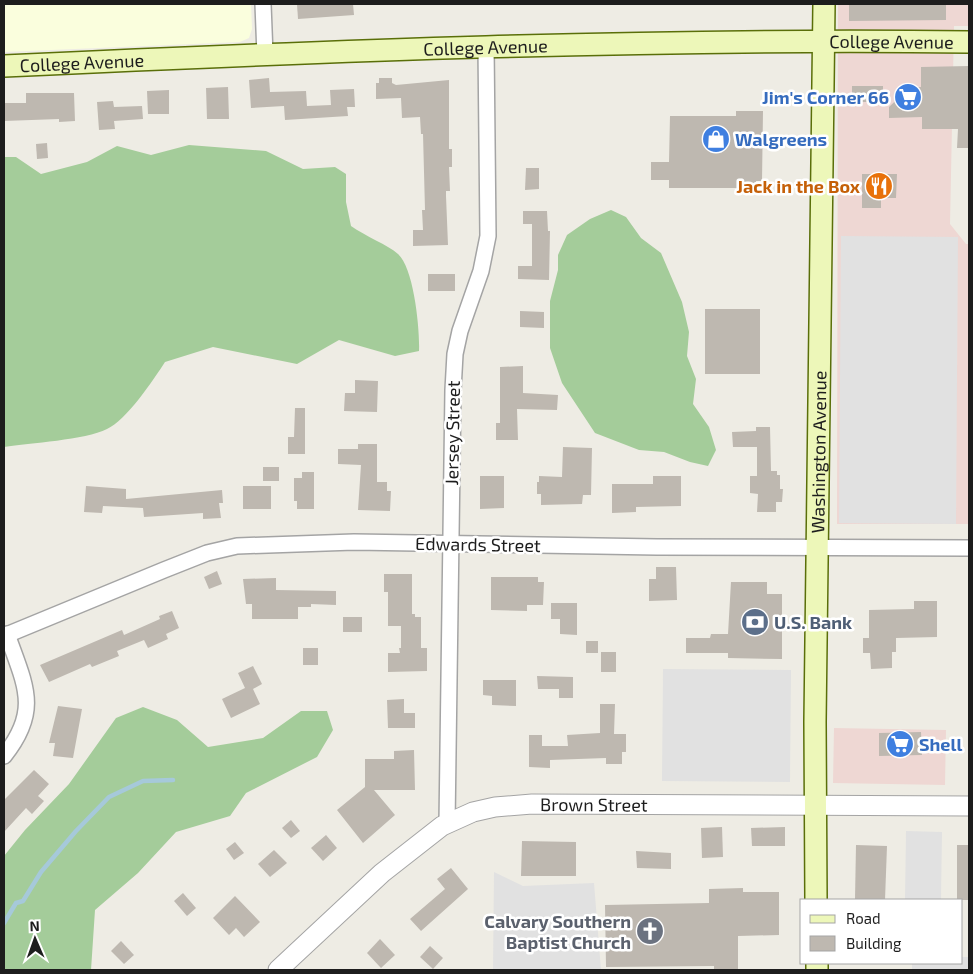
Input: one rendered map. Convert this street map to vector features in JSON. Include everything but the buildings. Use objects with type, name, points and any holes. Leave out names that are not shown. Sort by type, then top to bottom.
[{"type":"main road","name":"Washington Avenue","points":[[816,899],[814,804],[824,4]]},
{"type":"main road","name":"College Avenue","points":[[4,66],[486,46],[825,41],[969,42]]},
{"type":"street","points":[[262,4],[265,55]]},
{"type":"street","name":"Jersey Street","points":[[447,824],[450,544],[455,354],[460,331],[481,271],[488,236],[486,46]]},
{"type":"street","name":"Edwards Street","points":[[6,635],[164,570],[222,549],[274,543],[969,548]]},
{"type":"street","points":[[4,756],[24,727],[27,712],[23,679],[6,635]]},
{"type":"street","name":"Brown Street","points":[[278,970],[382,873],[447,824],[474,812],[495,806],[532,804],[969,806]]},
{"type":"shaded area","points":[[4,4],[251,4],[252,29],[249,38],[240,42],[4,52]]},
{"type":"shaded area","points":[[838,4],[969,4],[969,26],[954,26],[950,224],[966,244],[969,244],[969,524],[837,524]]},
{"type":"shaded area","points":[[841,236],[958,237],[956,524],[839,523]]},
{"type":"shaded area","points":[[663,669],[791,670],[790,782],[662,781]]},
{"type":"shaded area","points":[[834,728],[946,730],[945,785],[833,783]]},
{"type":"shaded area","points":[[906,831],[942,832],[941,899],[905,899]]},
{"type":"shaded area","points":[[494,872],[523,886],[594,883],[601,970],[493,970]]},
{"type":"shaded area","points":[[963,957],[969,957],[969,970],[912,970],[912,964],[963,964]]},
{"type":"green space","points":[[189,145],[266,151],[303,169],[335,167],[346,174],[346,202],[351,226],[388,247],[404,261],[415,300],[419,351],[395,356],[339,340],[297,364],[213,347],[165,362],[131,409],[123,418],[107,429],[85,436],[4,447],[4,157],[16,157],[41,174],[87,162],[117,146],[151,155]]},
{"type":"green space","points":[[611,210],[626,217],[641,238],[661,253],[682,302],[689,332],[687,356],[696,379],[693,404],[709,427],[716,450],[708,466],[690,462],[664,452],[639,450],[595,433],[562,383],[550,348],[550,301],[558,270],[558,255],[567,235],[590,219]]},
{"type":"green space","points":[[143,707],[177,720],[208,747],[263,738],[301,711],[327,711],[333,730],[317,757],[246,793],[230,816],[176,832],[138,873],[95,910],[91,970],[4,970],[4,856],[25,830],[69,784],[116,718]]},
{"type":"waterway","points":[[4,923],[16,903],[23,901],[41,872],[76,831],[109,797],[143,781],[173,780]]},
{"type":"place","name":"Jim's Corner 66","points":[[908,97]]},
{"type":"place","name":"Walgreens","points":[[716,139]]},
{"type":"place","name":"Jack in the Box","points":[[879,186]]},
{"type":"place","name":"U.S. Bank","points":[[755,622]]},
{"type":"place","name":"Shell","points":[[900,744]]},
{"type":"place","name":"Calvary Southern Baptist Church","points":[[650,931]]}]
